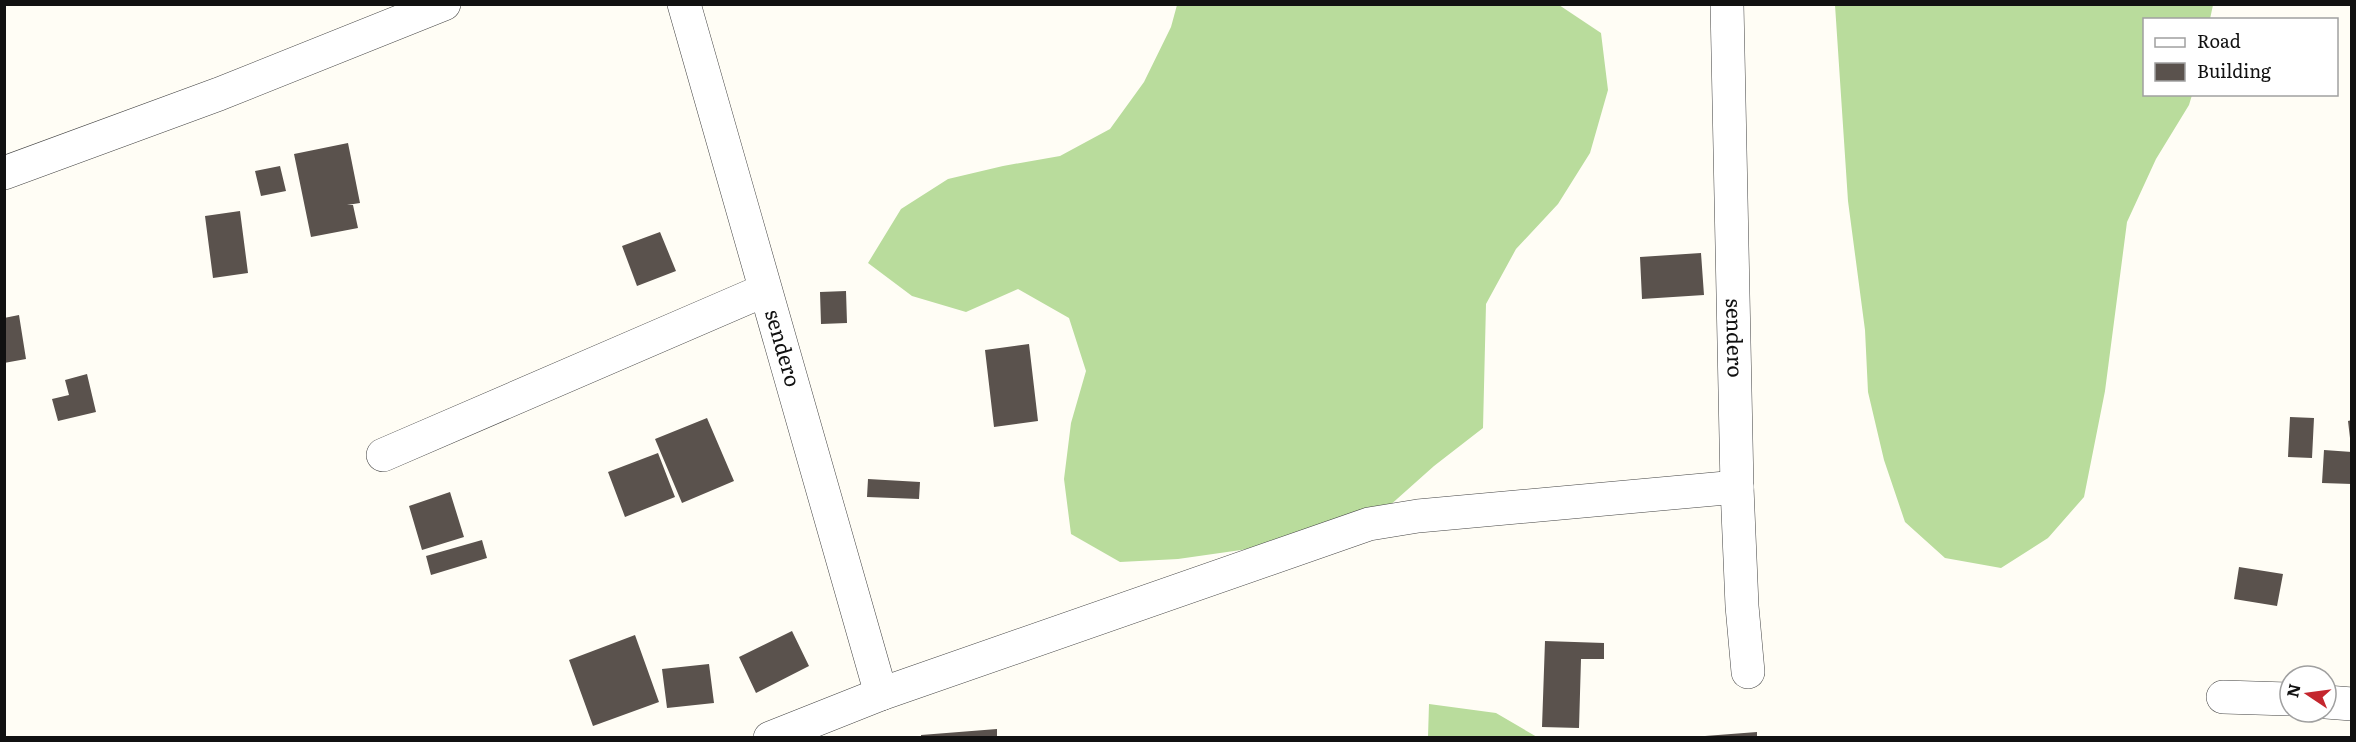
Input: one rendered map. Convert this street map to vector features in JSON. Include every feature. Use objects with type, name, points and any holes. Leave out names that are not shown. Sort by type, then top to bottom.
[{"type":"street","points":[[4,173],[219,94],[444,4]]},
{"type":"street","name":"sendero","points":[[684,4],[881,694]]},
{"type":"street","name":"sendero","points":[[1727,4],[1737,488],[1742,606],[1748,672]]},
{"type":"street","points":[[383,455],[765,290]]},
{"type":"street","points":[[770,738],[881,694],[1369,524],[1418,516],[1737,488]]},
{"type":"street","points":[[2223,697],[2278,699]]},
{"type":"green space","points":[[1177,5],[1559,5],[1601,33],[1608,90],[1590,153],[1558,204],[1516,249],[1486,304],[1483,428],[1434,466],[1388,507],[1302,538],[1178,559],[1120,562],[1071,534],[1064,479],[1071,423],[1086,371],[1069,318],[1018,289],[966,312],[912,296],[868,263],[901,209],[948,179],[1060,156],[1110,129],[1144,82],[1171,27]]},
{"type":"green space","points":[[1835,5],[2213,5],[2210,18],[2143,18],[2143,96],[2192,96],[2189,105],[2156,159],[2127,222],[2105,391],[2084,497],[2048,538],[2001,568],[1945,558],[1905,522],[1884,460],[1868,392],[1865,330],[1848,201]]},
{"type":"green space","points":[[1429,704],[1496,713],[1537,737],[1428,737]]},
{"type":"building","points":[[348,143],[360,203],[347,205],[353,205],[358,228],[311,237],[294,154]]},
{"type":"building","points":[[280,166],[286,191],[261,196],[255,171]]},
{"type":"building","points":[[240,211],[248,273],[213,278],[205,216]]},
{"type":"building","points":[[660,232],[676,271],[637,286],[622,246]]},
{"type":"building","points":[[1701,253],[1704,295],[1642,299],[1640,257]]},
{"type":"building","points":[[846,291],[847,323],[821,324],[820,292]]},
{"type":"building","points":[[19,315],[26,359],[4,363],[4,318]]},
{"type":"building","points":[[1029,344],[1038,421],[994,427],[985,350]]},
{"type":"building","points":[[87,374],[96,412],[58,421],[52,399],[69,395],[65,380]]},
{"type":"building","points":[[2290,417],[2314,418],[2312,458],[2288,457]]},
{"type":"building","points":[[707,418],[734,481],[682,503],[655,439]]},
{"type":"building","points":[[2352,420],[2352,438],[2350,438],[2348,421]]},
{"type":"building","points":[[2324,450],[2352,452],[2352,484],[2322,483]]},
{"type":"building","points":[[658,453],[675,497],[625,517],[608,472]]},
{"type":"building","points":[[868,479],[920,482],[919,499],[867,497]]},
{"type":"building","points":[[450,492],[464,537],[422,550],[409,506]]},
{"type":"building","points":[[482,540],[487,558],[431,575],[426,556]]},
{"type":"building","points":[[2239,567],[2283,574],[2277,606],[2234,599]]},
{"type":"building","points":[[792,631],[809,666],[756,693],[739,657]]},
{"type":"building","points":[[635,635],[659,702],[593,726],[569,660]]},
{"type":"building","points":[[1545,641],[1604,643],[1604,659],[1581,659],[1579,728],[1542,727]]},
{"type":"building","points":[[709,664],[714,703],[667,708],[662,669]]},
{"type":"building","points":[[997,729],[997,738],[921,738],[921,735]]},
{"type":"building","points":[[1757,732],[1757,738],[1705,738],[1705,736]]}]
